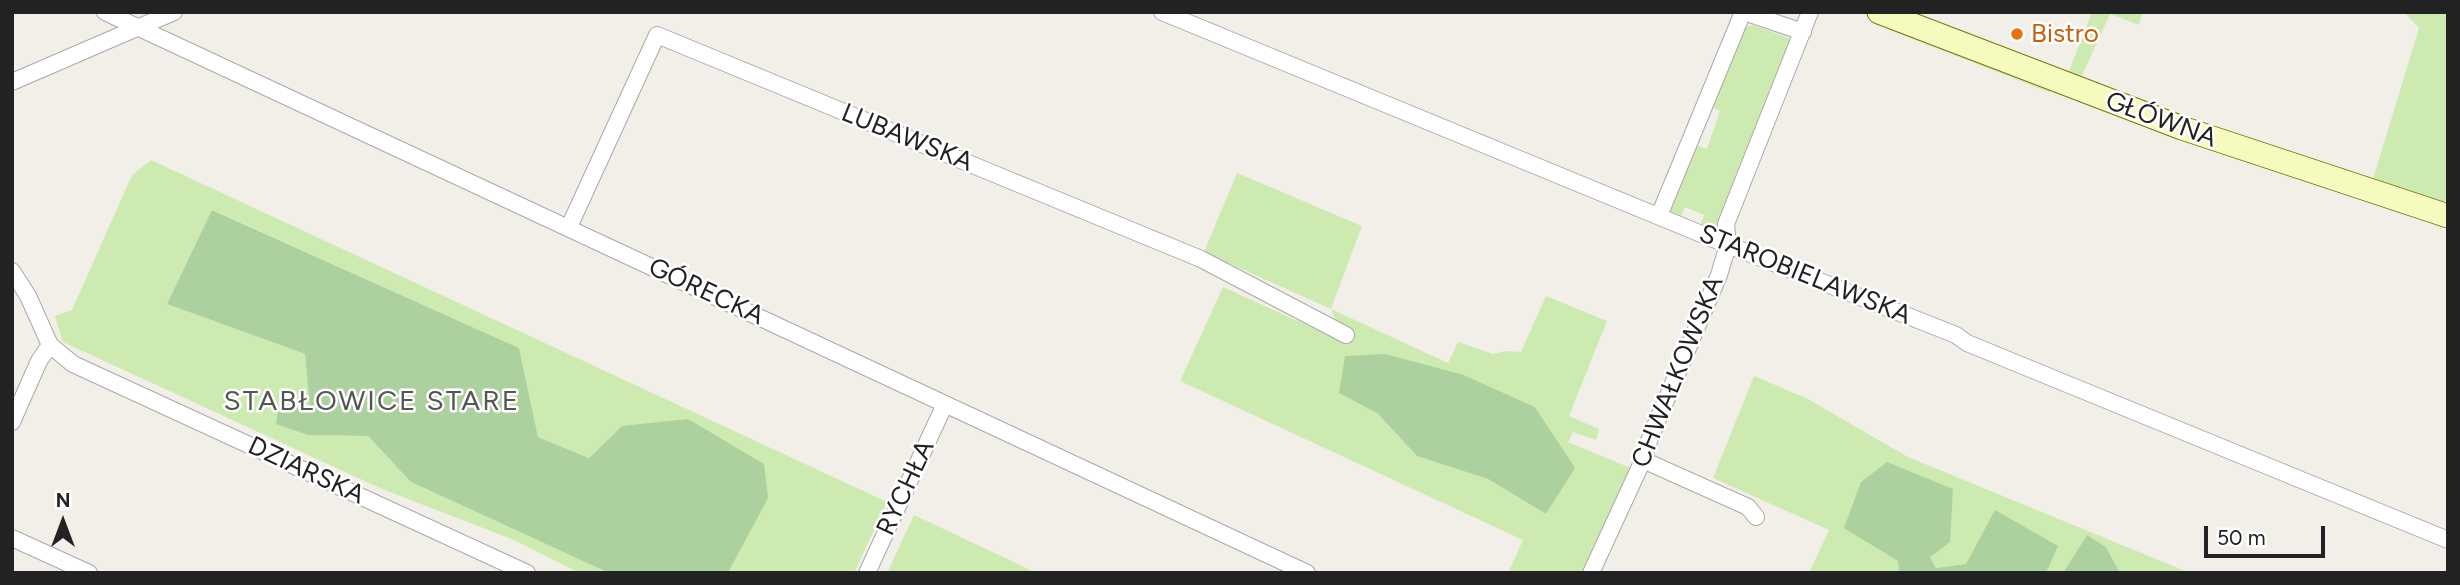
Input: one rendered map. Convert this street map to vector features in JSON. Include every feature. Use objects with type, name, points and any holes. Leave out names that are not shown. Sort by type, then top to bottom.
[{"type":"street","name":"GÓRECKA","points":[[105,12],[1307,573]]},
{"type":"street","points":[[12,82],[174,12]]},
{"type":"street","name":"STAROBIELAWSKA","points":[[1162,12],[1728,245],[1956,335],[1975,346],[2448,540]]},
{"type":"street","points":[[1659,216],[1744,12],[1803,32]]},
{"type":"street","name":"CHWAŁKOWSKA","points":[[1591,573],[1643,460],[1719,275],[1728,245],[1726,224],[1810,12]]},
{"type":"street","name":"GŁÓWNA","points":[[1879,12],[2182,128],[2448,216]]},
{"type":"street","name":"LUBAWSKA","points":[[569,228],[657,35],[1201,259],[1346,335]]},
{"type":"street","points":[[12,271],[28,296],[50,345],[40,360],[12,422]]},
{"type":"street","name":"DZIARSKA","points":[[50,345],[74,363],[527,573]]},
{"type":"street","name":"RYCHŁA","points":[[867,573],[945,404]]},
{"type":"street","points":[[1643,460],[1748,507],[1756,517]]},
{"type":"street","points":[[12,538],[89,573]]},
{"type":"green space","points":[[2092,12],[2143,12],[2139,25],[2110,14],[2081,78],[2068,74]]},
{"type":"green space","points":[[2404,12],[2448,12],[2448,192],[2445,202],[2373,179],[2419,28]]},
{"type":"green space","points":[[1753,25],[1789,38],[1790,44],[1714,230],[1700,227],[1704,215],[1685,207],[1680,219],[1672,215],[1669,207],[1696,145],[1707,149],[1720,111],[1710,107],[1742,29]]},
{"type":"green space","points":[[1887,29],[1908,32],[2049,87],[2050,90],[2049,92]]},
{"type":"green space","points":[[151,160],[887,502],[854,573],[728,573],[767,498],[622,426],[589,458],[538,437],[519,348],[213,210],[167,304],[305,354],[311,408],[308,435],[368,436],[411,482],[609,573],[579,573],[514,540],[382,489],[63,342],[55,316],[72,310],[132,175]]},
{"type":"green space","points":[[1237,173],[1362,226],[1331,309],[1204,252]]},
{"type":"green space","points":[[212,210],[519,348],[538,437],[589,458],[622,426],[688,419],[764,464],[768,498],[728,573],[609,573],[411,482],[368,436],[308,435],[276,424],[278,409],[310,407],[305,354],[167,304]]},
{"type":"green space","points":[[1223,287],[1342,341],[1331,309],[1448,363],[1458,342],[1493,354],[1505,351],[1521,352],[1546,296],[1607,321],[1569,416],[1599,429],[1596,440],[1573,432],[1568,442],[1633,469],[1585,573],[1508,573],[1523,540],[1180,381]],"holes":[[[1464,375],[1535,407],[1574,468],[1546,514],[1488,479],[1417,456],[1377,413]]]},
{"type":"green space","points":[[1385,354],[1464,375],[1535,407],[1575,468],[1546,514],[1488,479],[1417,456],[1377,413],[1339,393],[1345,356]]},
{"type":"green space","points":[[1754,376],[1806,398],[1908,457],[2190,573],[2120,573],[2106,547],[2087,535],[2063,573],[2046,573],[2057,546],[2039,537],[1966,564],[1936,568],[1930,557],[1898,561],[1899,573],[1809,573],[1829,530],[1713,478]]},
{"type":"green space","points":[[1887,462],[1953,489],[1950,542],[1930,557],[1936,568],[1966,564],[1995,510],[2058,546],[2046,573],[1899,573],[1898,561],[1844,528],[1861,482]]},
{"type":"green space","points":[[914,515],[1037,573],[887,573]]},
{"type":"green space","points":[[2087,535],[2106,547],[2120,573],[2063,573]]},
{"type":"place","name":"Bistro","points":[[2017,34]]},
{"type":"district","name":"STABŁOWICE STARE","points":[[372,402]]}]
